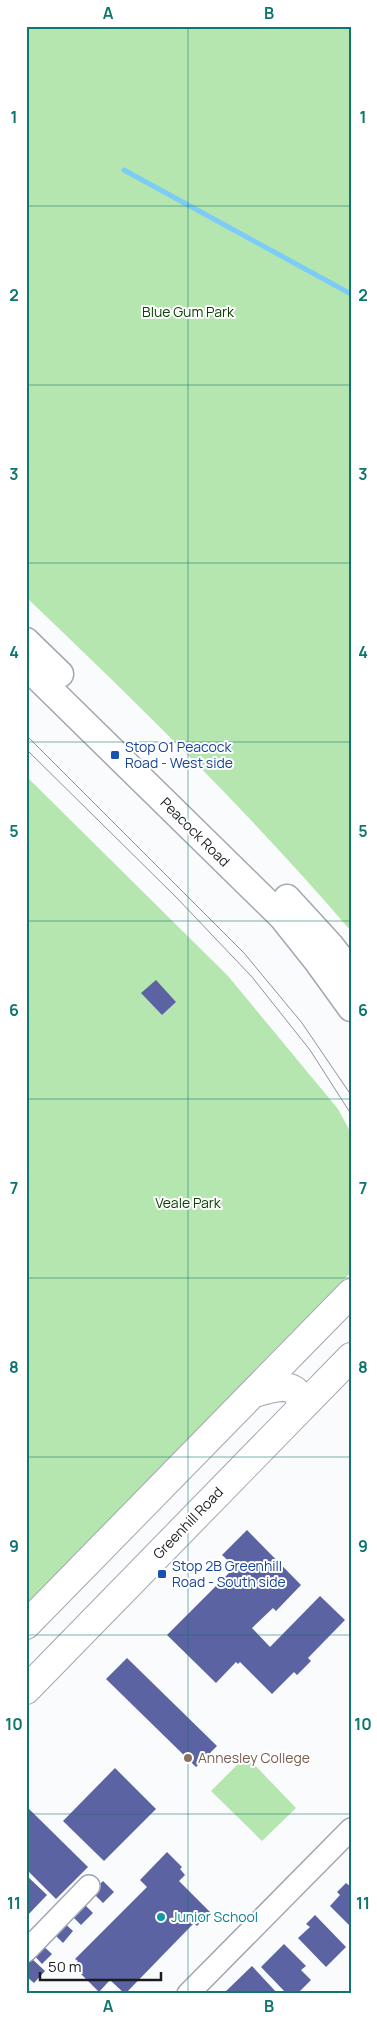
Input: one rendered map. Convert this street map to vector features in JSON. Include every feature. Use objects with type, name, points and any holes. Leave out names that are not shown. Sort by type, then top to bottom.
[{"type":"highway","points":[[26,1625],[351,1293]]},
{"type":"highway","name":"Greenhill Road","points":[[26,1690],[351,1356]]},
{"type":"highway","points":[[254,1393],[278,1387],[293,1390],[298,1394],[301,1406]]},
{"type":"main road","name":"Peacock Road","points":[[26,641],[292,902],[351,972]]},
{"type":"main road","name":"Peacock Road","points":[[26,666],[282,917],[351,1008]]},
{"type":"street","points":[[188,1994],[351,1830]]},
{"type":"street","points":[[26,1951],[89,1886]]},
{"type":"green space","name":"Blue Gum Park","points":[[26,26],[351,26],[351,931],[313,887],[233,802],[110,678],[26,597]]},
{"type":"green space","name":"Veale Park","points":[[26,776],[228,976],[338,1109],[351,1133],[351,1272],[26,1609]]},
{"type":"green space","points":[[246,1756],[296,1808],[262,1841],[211,1791]]},
{"type":"building","points":[[156,980],[176,1002],[162,1015],[141,993]]},
{"type":"building","points":[[247,1530],[301,1585],[276,1611],[273,1608],[252,1628],[270,1647],[320,1596],[345,1620],[308,1658],[311,1661],[297,1675],[294,1672],[272,1694],[240,1662],[238,1664],[236,1662],[216,1683],[167,1635],[235,1567],[222,1555]]},
{"type":"building","points":[[127,1658],[217,1746],[196,1767],[106,1679]]},
{"type":"building","points":[[115,1768],[156,1809],[104,1861],[63,1821]]},
{"type":"building","points":[[26,1806],[88,1867],[56,1899],[26,1869]]},
{"type":"building","name":"Junior School","points":[[167,1852],[182,1867],[180,1869],[185,1875],[179,1881],[210,1912],[197,1926],[194,1923],[125,1994],[110,1980],[99,1992],[73,1966],[78,1961],[75,1959],[147,1887],[140,1880]]},
{"type":"building","points":[[26,1875],[47,1895],[26,1917]]},
{"type":"building","points":[[103,1881],[114,1892],[103,1903],[92,1892]]},
{"type":"building","points":[[346,1883],[351,1887],[351,1927],[330,1906],[340,1895],[337,1892]]},
{"type":"building","points":[[82,1902],[93,1913],[81,1925],[70,1914]]},
{"type":"building","points":[[315,1915],[346,1947],[326,1967],[298,1938],[310,1927],[306,1924]]},
{"type":"building","points":[[62,1921],[73,1931],[63,1943],[51,1931]]},
{"type":"building","points":[[41,1944],[52,1954],[42,1964],[32,1953]]},
{"type":"building","points":[[284,1944],[306,1966],[301,1970],[311,1980],[297,1994],[287,1994],[261,1967]]},
{"type":"building","points":[[29,1956],[45,1971],[34,1983],[26,1976],[26,1959]]},
{"type":"building","points":[[252,1966],[278,1994],[223,1994]]},
{"type":"waterway","points":[[124,170],[351,294]]},
{"type":"tram line","points":[[26,735],[244,953],[302,1023],[351,1095]]},
{"type":"tram line","points":[[26,749],[176,897],[252,977],[310,1050],[351,1114]]},
{"type":"place","name":"Stop O1 Peacock Road - West side","points":[[115,755]]},
{"type":"place","name":"Stop 2B Greenhill Road - South side","points":[[162,1574]]},
{"type":"place","name":"Annesley College","points":[[188,1758]]},
{"type":"place","name":"Junior School","points":[[161,1917]]}]
